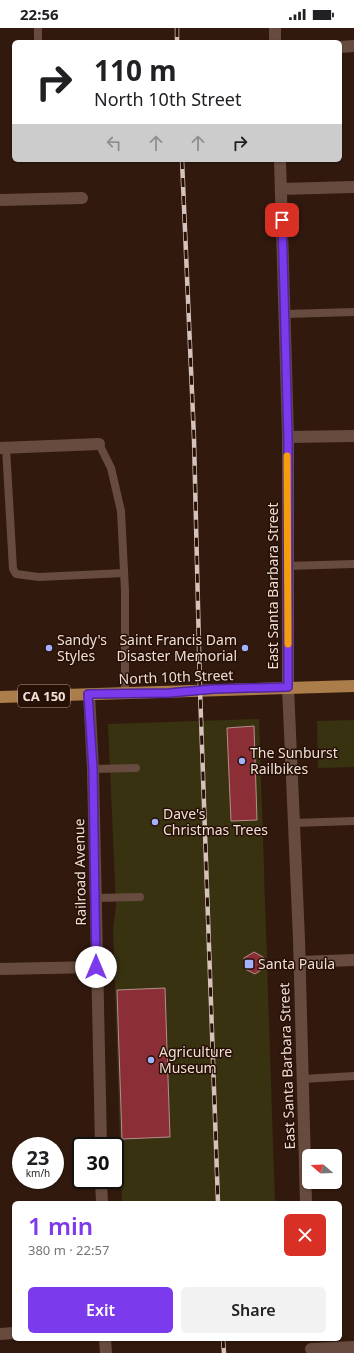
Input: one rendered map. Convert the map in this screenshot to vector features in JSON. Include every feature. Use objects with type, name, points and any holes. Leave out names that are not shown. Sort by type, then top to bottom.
[{"type":"main road","name":"North 10th Street","points":[[0,697],[354,686]]},
{"type":"street","points":[[275,28],[275,40]]},
{"type":"street","points":[[342,47],[354,46]]},
{"type":"street","name":"East Santa Barbara Street","points":[[280,162],[288,438],[288,687],[299,962],[306,1201]]},
{"type":"street","points":[[281,189],[354,187]]},
{"type":"street","points":[[0,200],[82,198]]},
{"type":"street","points":[[288,438],[354,436]]},
{"type":"street","points":[[3,448],[99,444]]},
{"type":"street","name":"Railroad Avenue","points":[[88,694],[93,769],[101,1137]]},
{"type":"street","points":[[299,962],[354,960]]},
{"type":"street","points":[[0,969],[96,967]]},
{"type":"street","points":[[101,1189],[102,1201]]},
{"type":"street","points":[[0,1334],[12,1333]]},
{"type":"street","points":[[105,1341],[106,1353]]},
{"type":"street","points":[[311,1347],[354,1347]]},
{"type":"lane","points":[[38,28],[38,40]]},
{"type":"lane","points":[[285,314],[354,312]]},
{"type":"lane","points":[[99,444],[111,468],[117,488],[121,510],[124,573],[125,694]]},
{"type":"lane","points":[[3,448],[13,569],[16,574],[39,577],[124,573]]},
{"type":"lane","points":[[287,566],[354,564]]},
{"type":"lane","points":[[93,769],[136,768]]},
{"type":"lane","points":[[293,823],[354,821]]},
{"type":"lane","points":[[96,898],[140,897]]},
{"type":"lane","points":[[303,1079],[354,1076]]},
{"type":"shaded area","points":[[259,719],[275,1201],[122,1201],[122,1189],[124,1189],[124,1137],[120,1137],[113,929],[116,906],[108,724]]},
{"type":"shaded area","points":[[354,720],[354,767],[318,768],[317,721]]},
{"type":"building","points":[[254,726],[257,820],[231,821],[227,728]]},
{"type":"building","points":[[254,952],[263,957],[264,968],[255,974],[245,969],[244,958]]},
{"type":"building","points":[[165,988],[170,1137],[124,1139],[124,1137],[122,1137],[117,990]]},
{"type":"railway","points":[[177,28],[177,40]]},
{"type":"railway","points":[[182,162],[194,439],[200,690],[218,1201]]},
{"type":"railway","points":[[223,1341],[224,1353]]},
{"type":"slow traffic","points":[[287,456],[288,644]]},
{"type":"place","name":"Sandy's Styles","points":[[49,648]]},
{"type":"place","name":"Saint Francis Dam Disaster Memorial","points":[[245,648]]},
{"type":"place","name":"The Sunburst Railbikes","points":[[242,761]]},
{"type":"place","name":"Dave's Christmas Trees","points":[[155,822]]},
{"type":"place","name":"Santa Paula","points":[[249,964]]},
{"type":"place","name":"Agriculture Museum","points":[[151,1060]]},
{"type":"route","points":[[96,967],[93,769],[88,694],[169,693],[214,689],[288,687],[288,438],[282,220]]}]
